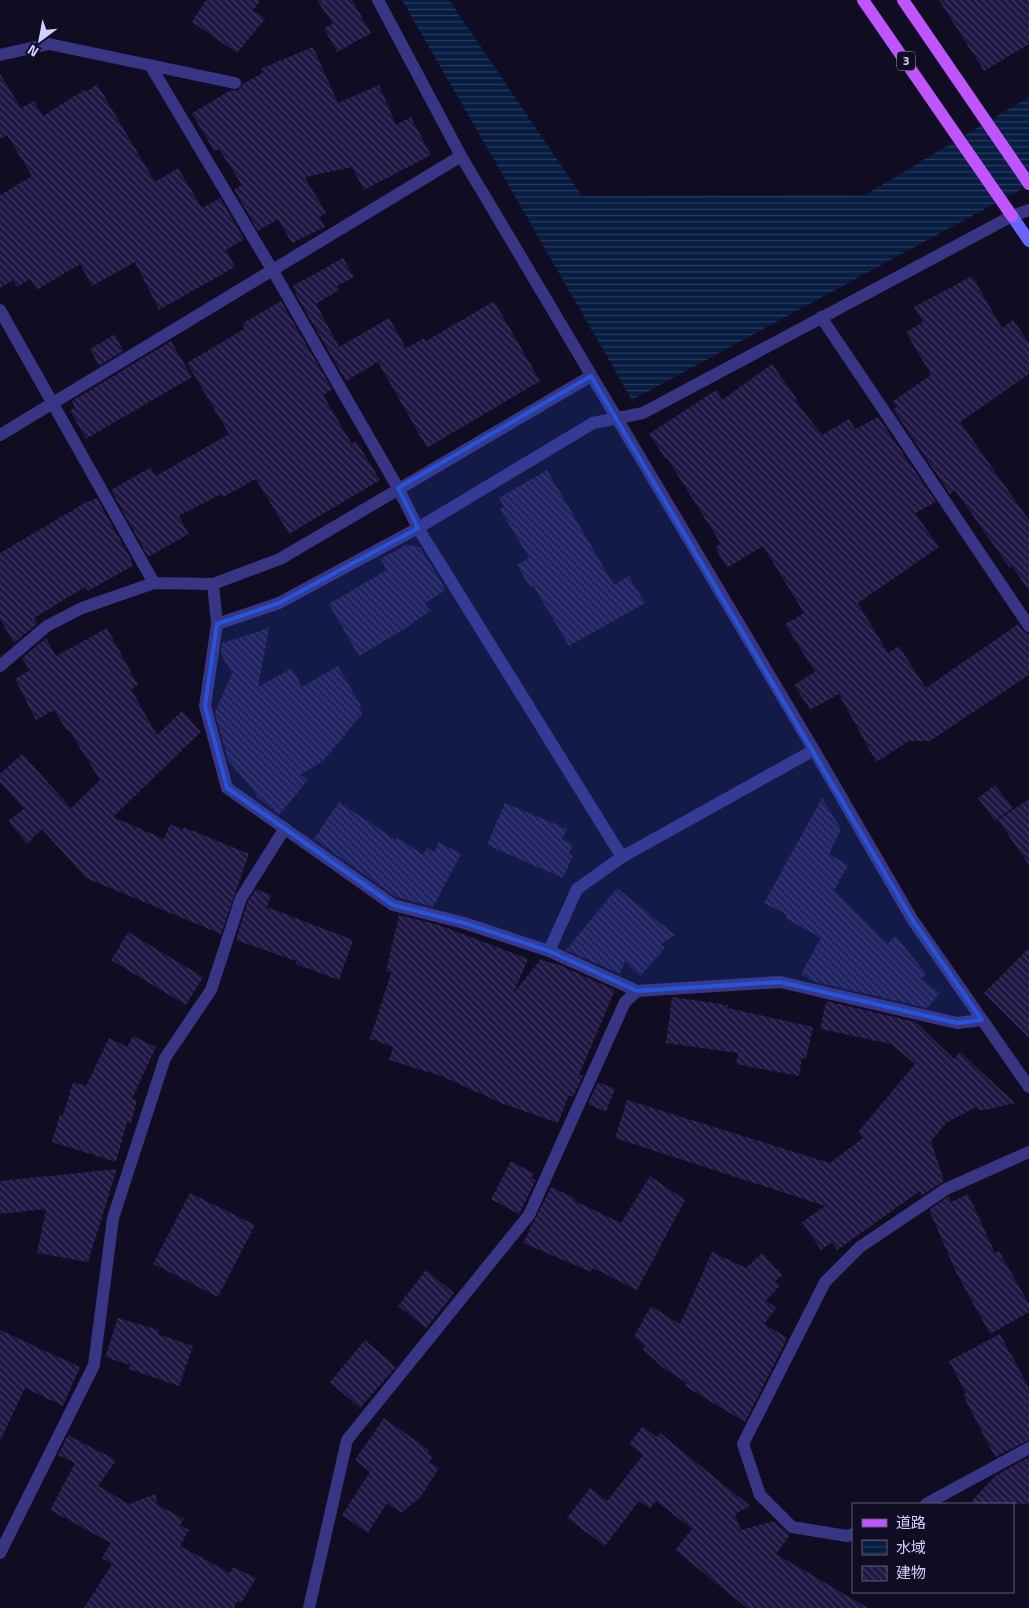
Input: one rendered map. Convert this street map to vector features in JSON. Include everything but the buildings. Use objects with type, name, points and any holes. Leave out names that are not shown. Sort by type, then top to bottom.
[{"type":"main road","name":"3","points":[[863,0],[1009,211]]},
{"type":"main road","name":"3","points":[[904,0],[1029,184]]},
{"type":"main road","points":[[1009,211],[1029,241]]},
{"type":"street","points":[[378,0],[461,156],[814,750],[912,919],[1029,1087]]},
{"type":"street","points":[[0,55],[49,44],[235,83]]},
{"type":"street","points":[[150,64],[273,271],[398,488],[418,528],[622,857]]},
{"type":"street","points":[[0,435],[461,156]]},
{"type":"street","points":[[217,624],[279,604],[418,528],[593,423],[643,413],[821,317],[1009,211],[1029,210]]},
{"type":"street","points":[[0,310],[154,583]]},
{"type":"street","points":[[821,317],[1029,626]]},
{"type":"street","points":[[0,666],[47,626],[82,608],[154,583],[213,584],[280,559],[591,376]]},
{"type":"street","points":[[213,584],[217,624],[205,706],[227,788],[393,905],[464,923],[549,951],[637,991],[780,982],[957,1024],[982,1020]]},
{"type":"street","points":[[549,951],[577,888],[622,857],[814,750]]},
{"type":"street","points":[[0,1553],[94,1365],[113,1218],[165,1058],[211,990],[241,898],[285,828]]},
{"type":"street","points":[[310,1608],[347,1440],[529,1215],[625,1002],[637,991]]},
{"type":"street","points":[[852,1534],[847,1536],[792,1527],[760,1495],[742,1444],[825,1282],[860,1247],[946,1189],[1029,1152]]},
{"type":"street","points":[[928,1503],[1029,1448]]},
{"type":"highlighted area","points":[[591,376],[912,919],[982,1020],[957,1023],[780,982],[637,991],[549,951],[464,923],[393,905],[227,788],[205,706],[217,624],[279,603],[418,528],[398,488]]},
{"type":"water","points":[[402,0],[449,0],[582,196],[865,195],[1029,97],[1029,185],[632,400]]}]
